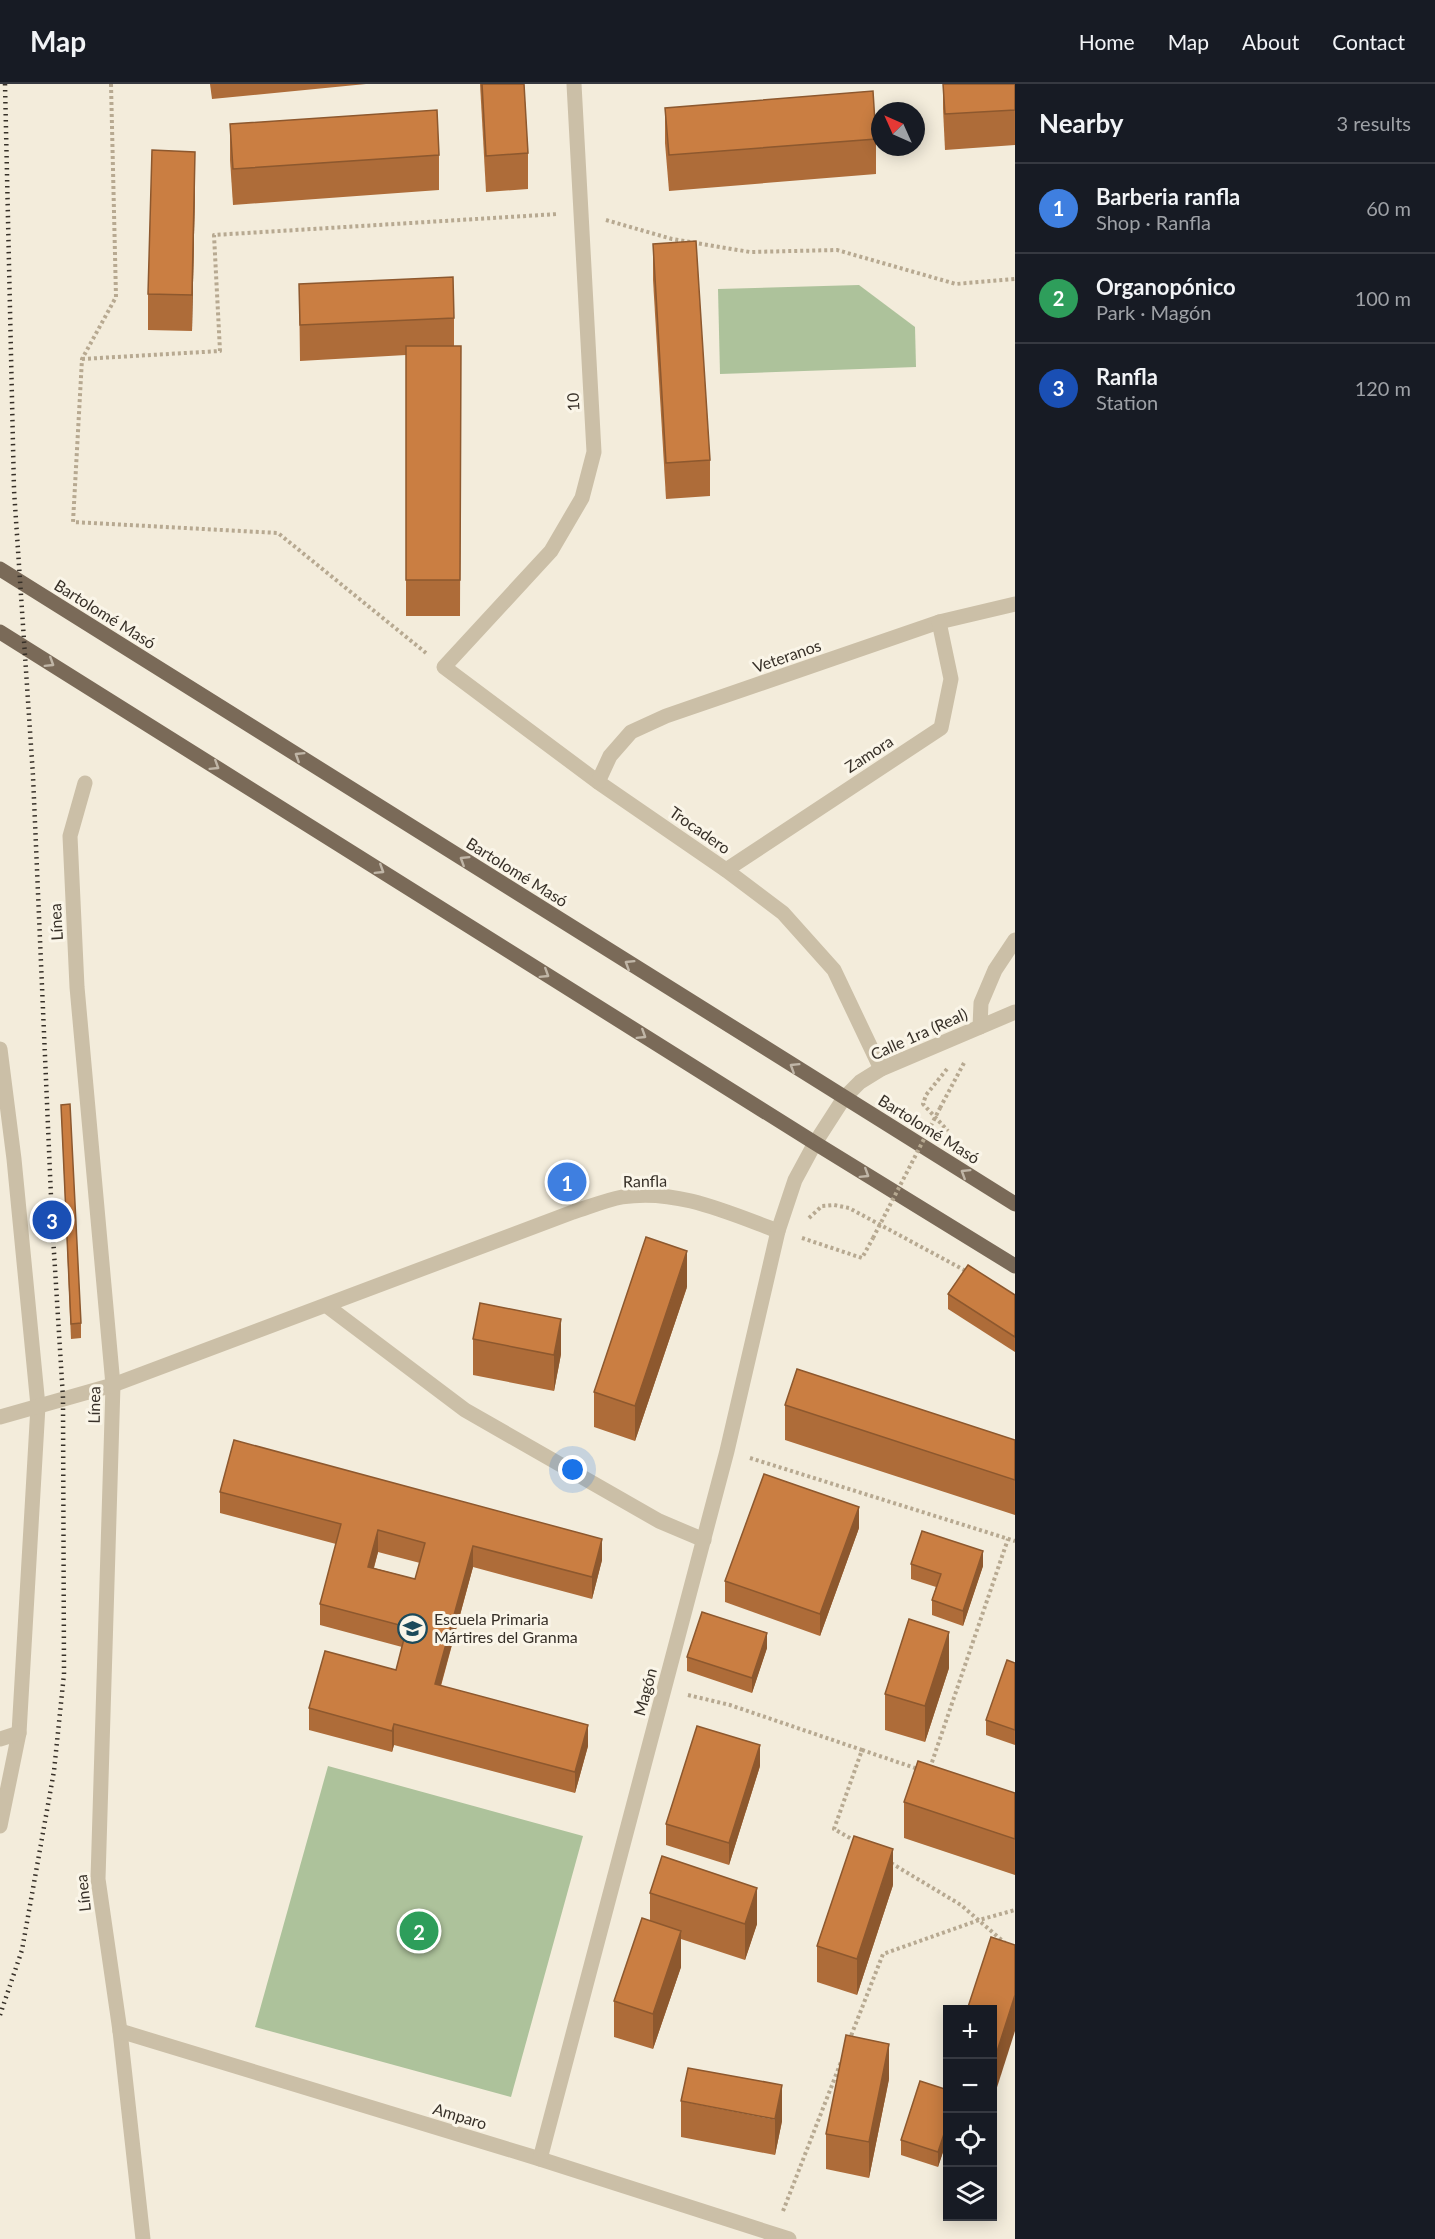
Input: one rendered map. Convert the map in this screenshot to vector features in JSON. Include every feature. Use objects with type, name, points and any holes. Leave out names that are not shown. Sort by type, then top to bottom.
[{"type":"main road","name":"Bartolomé Masó","points":[[0,569],[1015,1204]]},
{"type":"main road","points":[[0,632],[1015,1266]]},
{"type":"street","name":"10","points":[[444,668],[551,551],[582,498],[594,452],[574,84]]},
{"type":"street","name":"Veteranos","points":[[598,782],[610,756],[630,732],[666,716],[939,622],[1015,604]]},
{"type":"street","name":"Zamora","points":[[726,870],[940,728],[951,679],[939,622]]},
{"type":"street","name":"Trocadero","points":[[444,668],[598,782],[726,870],[783,913],[834,970],[881,1070]]},
{"type":"street","name":"Línea","points":[[86,783],[70,836],[77,987],[113,1385],[98,1879],[120,2031],[143,2239]]},
{"type":"street","points":[[980,1027],[981,1003],[995,970],[1015,940]]},
{"type":"street","name":"Calle 1ra (Real)","points":[[844,1098],[860,1082],[881,1070],[1015,1012]]},
{"type":"street","points":[[0,1049],[7,1161],[38,1406],[19,1733],[0,1826]]},
{"type":"street","points":[[778,1231],[795,1180],[815,1143],[844,1098]]},
{"type":"street","name":"Ranfla","points":[[0,1418],[113,1385],[573,1212],[622,1197],[665,1196],[707,1206],[778,1231]]},
{"type":"street","name":"Magón","points":[[540,2160],[727,1450],[778,1231]]},
{"type":"street","points":[[327,1306],[465,1410],[659,1521],[704,1539]]},
{"type":"street","points":[[0,1739],[19,1733]]},
{"type":"street","name":"Amparo","points":[[120,2031],[782,2237]]},
{"type":"path","points":[[111,84],[116,297],[82,359],[73,522],[278,533],[444,668]]},
{"type":"path","points":[[82,359],[220,351],[214,235],[581,213],[672,239],[750,252],[837,250],[956,284],[1015,279]]},
{"type":"path","points":[[966,1060],[940,1108],[873,1238],[862,1258],[799,1238],[809,1218],[822,1206],[834,1205],[849,1208],[974,1276]]},
{"type":"path","points":[[949,1132],[923,1104],[926,1095],[954,1061]]},
{"type":"path","points":[[727,1450],[1015,1541]]},
{"type":"path","points":[[664,1688],[730,1705],[928,1773],[1008,1539]]},
{"type":"path","points":[[862,1750],[834,1829],[863,1846]]},
{"type":"path","points":[[883,1858],[961,1905],[1006,1943]]},
{"type":"path","points":[[845,2051],[883,1954],[978,1920],[1015,1911]]},
{"type":"path","points":[[782,2237],[841,2062]]},
{"type":"green space","points":[[859,285],[915,327],[916,367],[720,374],[718,289]]},
{"type":"green space","points":[[328,1766],[583,1836],[511,2097],[255,2027]]},
{"type":"building","points":[[482,84],[524,84],[528,153],[486,156]]},
{"type":"building","points":[[943,84],[1015,84],[1015,110],[945,114]]},
{"type":"building","points":[[873,91],[874,102],[871,102],[871,139],[669,155],[665,108]]},
{"type":"building","points":[[437,110],[439,155],[233,169],[230,124]]},
{"type":"building","points":[[152,150],[195,152],[192,295],[148,294]]},
{"type":"building","points":[[696,241],[710,460],[666,463],[653,244]]},
{"type":"building","points":[[453,277],[454,318],[300,325],[299,284]]},
{"type":"building","points":[[406,346],[461,346],[460,580],[406,580]]},
{"type":"building","points":[[70,1104],[81,1323],[71,1324],[61,1105]]},
{"type":"building","points":[[646,1237],[687,1251],[635,1406],[594,1392]]},
{"type":"building","points":[[968,1265],[1015,1295],[1015,1337],[948,1294]]},
{"type":"building","points":[[480,1303],[561,1319],[554,1355],[473,1339]]},
{"type":"building","points":[[797,1369],[1015,1440],[1015,1480],[785,1405]]},
{"type":"building","points":[[234,1440],[602,1539],[592,1577],[473,1546],[435,1684],[588,1725],[575,1772],[394,1724],[392,1731],[309,1708],[325,1651],[396,1670],[407,1627],[320,1604],[341,1524],[220,1492]],"holes":[[[378,1530],[425,1543],[415,1579],[368,1567]]]},
{"type":"building","points":[[764,1474],[859,1507],[820,1614],[725,1581]]},
{"type":"building","points":[[922,1531],[983,1551],[963,1611],[932,1600],[941,1574],[911,1564]]},
{"type":"building","points":[[702,1612],[767,1633],[752,1678],[687,1657]]},
{"type":"building","points":[[909,1619],[949,1632],[925,1706],[885,1694]]},
{"type":"building","points":[[1007,1660],[1015,1663],[1015,1730],[986,1720]]},
{"type":"building","points":[[697,1726],[760,1745],[729,1843],[666,1824]]},
{"type":"building","points":[[918,1761],[1015,1793],[1015,1839],[904,1802]]},
{"type":"building","points":[[854,1836],[893,1849],[857,1959],[817,1946]]},
{"type":"building","points":[[662,1856],[757,1888],[745,1924],[650,1893]]},
{"type":"building","points":[[642,1918],[681,1931],[653,2014],[614,2001]]},
{"type":"building","points":[[991,1937],[1015,1945],[1015,1995],[997,2051],[997,2005],[969,2005]]},
{"type":"building","points":[[846,2035],[889,2044],[869,2142],[826,2134]]},
{"type":"building","points":[[688,2068],[782,2085],[775,2119],[681,2101]]},
{"type":"building","points":[[920,2081],[943,2088],[943,2137],[938,2152],[901,2140]]},
{"type":"railway","points":[[0,2015],[22,1950],[54,1771],[64,1674],[63,1398],[52,1220],[33,776],[14,490],[5,84]]},
{"type":"place","name":"Barberia ranfla","points":[[567,1182]]},
{"type":"place","name":"Ranfla","points":[[52,1220]]},
{"type":"place","name":"Escuela Primaria Mártires del Granma","points":[[413,1628]]},
{"type":"place","name":"Organopónico","points":[[419,1931]]}]
